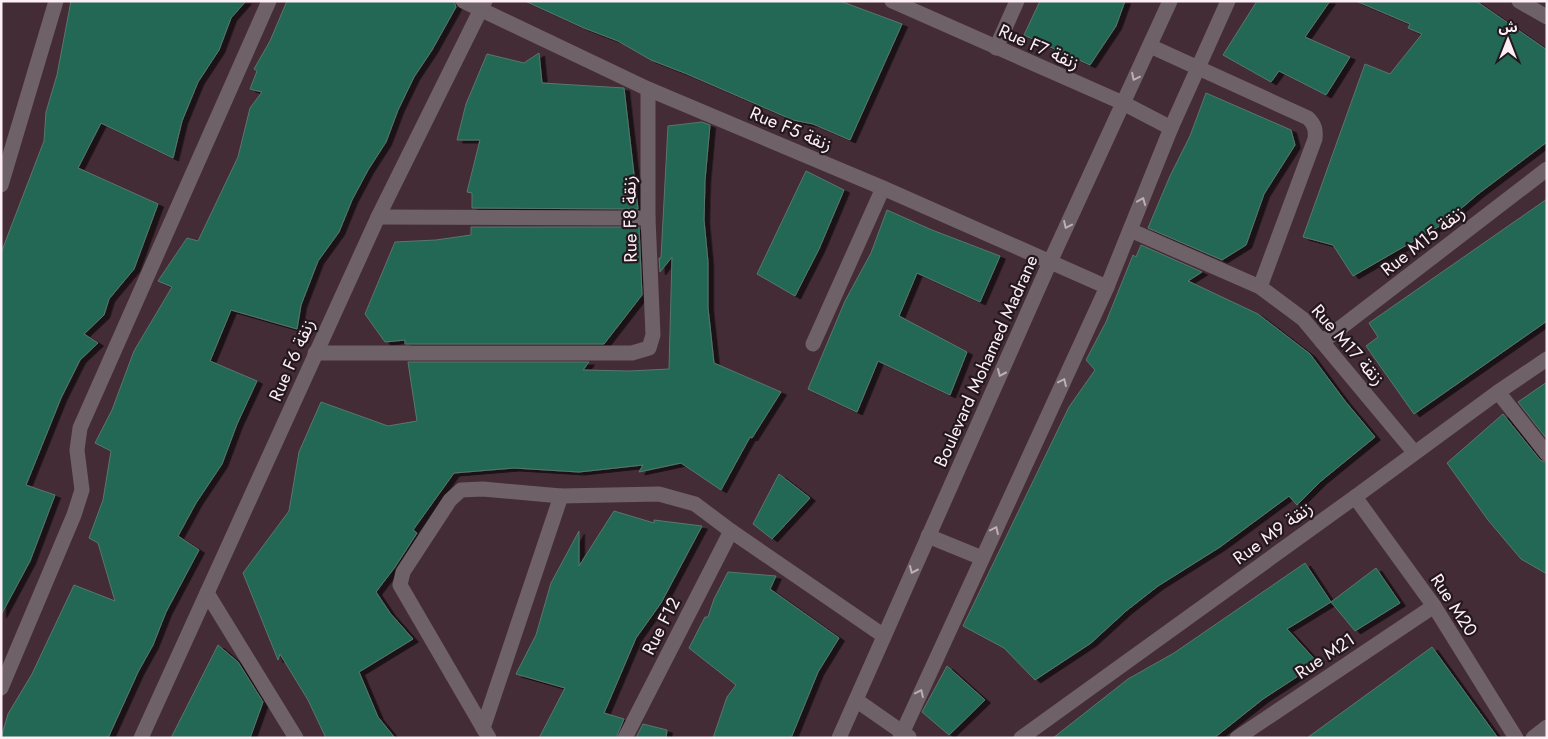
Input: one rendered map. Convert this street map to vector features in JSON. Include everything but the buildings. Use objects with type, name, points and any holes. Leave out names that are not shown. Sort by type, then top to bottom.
[{"type":"street","points":[[2,183],[56,1]]},
{"type":"street","points":[[1,688],[74,515],[82,490],[77,450],[80,428],[269,1]]},
{"type":"street","name":"Rue F5 زنقة","points":[[463,1],[483,5],[648,89],[883,188],[1106,286]]},
{"type":"street","name":"Rue F7 زنقة","points":[[892,1],[1123,103],[1171,128]]},
{"type":"street","points":[[996,48],[1017,1]]},
{"type":"street","name":"Boulevard Mohamed Madrane","points":[[839,738],[1050,262],[1170,1]]},
{"type":"street","points":[[856,700],[904,736],[982,558],[1106,286],[1171,128],[1228,1]]},
{"type":"street","points":[[1519,1],[1547,17]]},
{"type":"street","name":"Rue F6 زنقة","points":[[141,738],[315,352],[378,217],[483,5]]},
{"type":"street","points":[[1150,46],[1308,118],[1313,123],[1316,130],[1315,139],[1260,286]]},
{"type":"street","name":"Rue F8 زنقة","points":[[315,352],[632,353],[650,348],[653,335],[648,218],[648,89]]},
{"type":"street","name":"Rue M15 زنقة","points":[[1322,342],[1547,169]]},
{"type":"street","points":[[813,344],[883,188]]},
{"type":"street","points":[[378,217],[648,218]]},
{"type":"street","name":"Rue M17 زنقة","points":[[1130,230],[1260,286],[1303,319],[1414,452]]},
{"type":"street","name":"Rue M9 زنقة","points":[[1021,738],[1355,497],[1414,452],[1547,359]]},
{"type":"street","points":[[1498,392],[1547,454]]},
{"type":"street","points":[[486,733],[404,596],[400,585],[403,572],[450,500],[461,490],[483,489],[561,496],[659,494],[695,504],[731,531],[884,636]]},
{"type":"street","points":[[486,733],[561,496]]},
{"type":"street","name":"Rue M20","points":[[1355,497],[1434,606],[1516,738]]},
{"type":"street","name":"Rue F12","points":[[626,738],[731,531]]},
{"type":"street","points":[[928,536],[982,558]]},
{"type":"street","points":[[207,593],[296,738]]},
{"type":"street","name":"Rue M21","points":[[1237,738],[1434,606]]},
{"type":"street","points":[[1533,738],[1547,727]]}]
